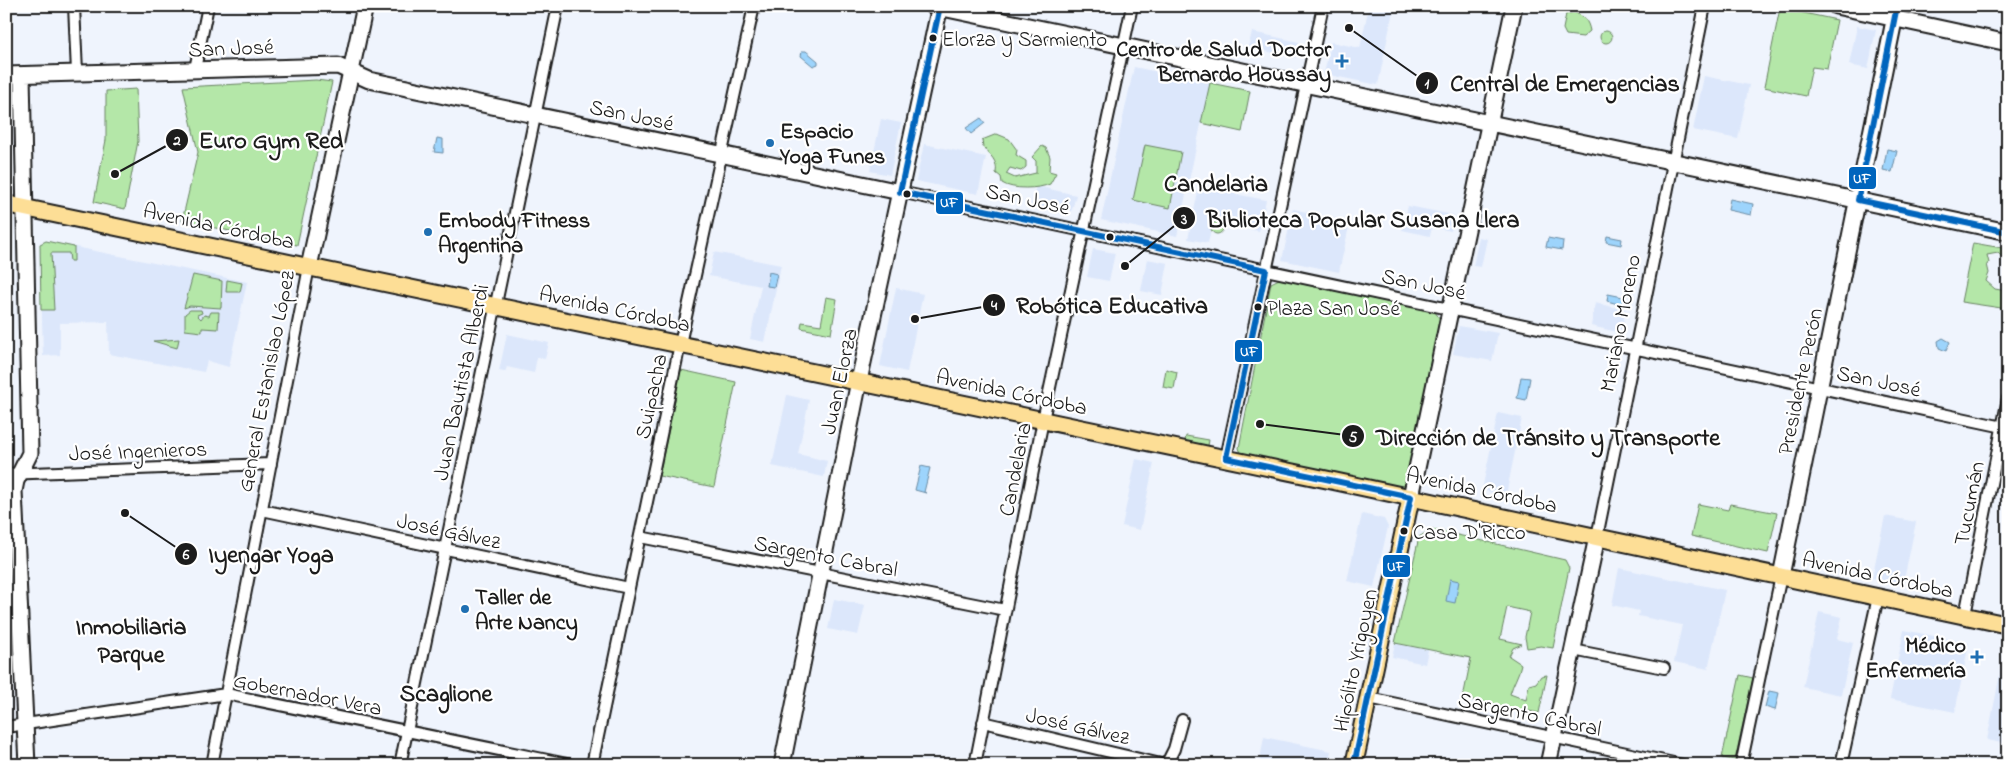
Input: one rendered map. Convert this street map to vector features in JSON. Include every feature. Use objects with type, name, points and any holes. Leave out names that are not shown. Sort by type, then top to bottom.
[{"type":"main road","name":"Avenida Córdoba","points":[[6,204],[859,381],[2008,624]]},
{"type":"main road","name":"Hipólito Yrigoyen","points":[[1354,765],[1411,497]]},
{"type":"street","points":[[74,6],[78,72]]},
{"type":"street","points":[[195,69],[208,6]]},
{"type":"street","name":"General Estanislao López","points":[[212,765],[309,267],[365,6]]},
{"type":"street","name":"Juan Bautista Alberdi","points":[[400,765],[494,305],[558,6]]},
{"type":"street","name":"Suipacha","points":[[592,765],[680,344],[754,6]]},
{"type":"street","name":"Candelaria","points":[[975,765],[1043,420],[1085,232],[1132,6]]},
{"type":"street","points":[[1226,458],[1323,6]]},
{"type":"street","name":"Hipólito Yrigoyen","points":[[1411,497],[1514,6]]},
{"type":"street","name":"Mariano Moreno","points":[[1548,765],[1597,537],[1705,6]]},
{"type":"street","points":[[1836,6],[1896,12],[2008,43]]},
{"type":"street","points":[[938,7],[2008,232]]},
{"type":"street","name":"Juan Elorza","points":[[782,765],[859,381],[938,7]]},
{"type":"street","name":"Presidente Perón","points":[[1741,765],[1896,12]]},
{"type":"street","name":"San José","points":[[6,75],[338,66],[369,80],[2005,428]]},
{"type":"street","points":[[22,75],[30,453],[13,473],[27,765]]},
{"type":"street","name":"Tucumán","points":[[1965,615],[2005,428],[2008,398]]},
{"type":"street","name":"José Ingenieros","points":[[13,473],[271,464]]},
{"type":"street","name":"José Gálvez","points":[[262,510],[629,588]]},
{"type":"street","name":"Sargento Cabral","points":[[640,536],[1005,610]]},
{"type":"street","points":[[1841,765],[1878,597]]},
{"type":"street","points":[[1573,650],[1664,668]]},
{"type":"street","name":"Gobernador Vera","points":[[6,727],[226,694],[572,765]]},
{"type":"street","name":"Sargento Cabral","points":[[1368,698],[1554,736],[1683,765]]},
{"type":"street","points":[[1165,765],[1174,749],[1182,720]]},
{"type":"street","name":"José Gálvez","points":[[983,722],[1165,765]]},
{"type":"shaded area","points":[[1369,6],[1394,6],[1378,85],[1324,74],[1331,42],[1360,48]]},
{"type":"shaded area","points":[[1857,26],[1876,30],[1868,69],[1849,65]]},
{"type":"shaded area","points":[[1252,32],[1299,42],[1295,58],[1248,47]]},
{"type":"shaded area","points":[[1134,67],[1210,83],[1177,236],[1101,220]]},
{"type":"shaded area","points":[[1704,76],[1749,85],[1738,139],[1693,130]]},
{"type":"shaded area","points":[[881,119],[901,123],[890,175],[870,171]]},
{"type":"shaded area","points":[[924,144],[986,157],[978,194],[916,181]]},
{"type":"shaded area","points":[[1036,186],[1076,195],[1072,210],[1065,214],[1031,206]]},
{"type":"shaded area","points":[[1199,187],[1266,200],[1259,231],[1213,222],[1208,243],[1188,239]]},
{"type":"shaded area","points":[[1408,206],[1454,215],[1451,231],[1432,227],[1430,236],[1402,230]]},
{"type":"shaded area","points":[[1293,209],[1350,222],[1339,272],[1282,260]]},
{"type":"shaded area","points":[[1479,237],[1487,239],[1481,267],[1473,266]]},
{"type":"shaded area","points":[[46,241],[247,282],[229,367],[207,361],[204,372],[109,354],[108,322],[60,323],[60,355],[43,356],[40,244]]},
{"type":"shaded area","points":[[1093,249],[1115,253],[1109,281],[1087,277]]},
{"type":"shaded area","points":[[714,252],[781,265],[765,342],[750,339],[761,286],[709,276]]},
{"type":"shaded area","points":[[1147,259],[1168,263],[1162,295],[1141,291]]},
{"type":"shaded area","points":[[896,288],[923,294],[907,372],[880,366]]},
{"type":"shaded area","points":[[1595,303],[1626,310],[1622,328],[1617,332],[1591,326]]},
{"type":"shaded area","points":[[1459,326],[1498,333],[1492,361],[1453,354]]},
{"type":"shaded area","points":[[507,334],[549,343],[545,359],[537,357],[534,373],[507,367],[505,372],[499,371]]},
{"type":"shaded area","points":[[787,395],[809,400],[798,454],[827,461],[824,477],[772,466]]},
{"type":"shaded area","points":[[1498,413],[1522,418],[1506,495],[1482,490]]},
{"type":"shaded area","points":[[1136,459],[1154,463],[1140,530],[1122,526]]},
{"type":"shaded area","name":"Casa D'Ricco","points":[[1362,514],[1384,519],[1388,527],[1374,587],[1347,581]]},
{"type":"shaded area","points":[[1885,516],[1916,522],[1903,585],[1872,578]]},
{"type":"shaded area","points":[[1619,568],[1725,590],[1708,669],[1674,662],[1682,625],[1638,616],[1639,611],[1612,605]]},
{"type":"shaded area","points":[[834,599],[865,605],[858,635],[828,629]]},
{"type":"shaded area","points":[[1819,612],[1842,617],[1837,639],[1853,643],[1841,695],[1803,687]]},
{"type":"shaded area","points":[[1904,630],[1969,643],[1955,712],[1890,699]]},
{"type":"shaded area","points":[[1395,643],[1428,650],[1425,664],[1392,657]]},
{"type":"shaded area","points":[[2005,649],[2008,650],[2008,744],[1987,740]]},
{"type":"shaded area","points":[[1264,737],[1331,751],[1328,765],[1259,765]]},
{"type":"green space","points":[[1780,8],[1837,20],[1827,69],[1812,67],[1806,96],[1764,87]]},
{"type":"green space","points":[[1574,12],[1587,21],[1590,31],[1583,37],[1566,35],[1563,29],[1566,14]]},
{"type":"green space","points":[[1604,31],[1608,31],[1612,37],[1608,43],[1604,43],[1600,39],[1600,35]]},
{"type":"green space","points":[[316,80],[332,82],[297,245],[182,221],[198,152],[183,87]]},
{"type":"green space","points":[[1210,83],[1250,91],[1242,132],[1201,123]]},
{"type":"green space","points":[[136,89],[138,141],[125,209],[94,202],[106,140],[106,91]]},
{"type":"green space","points":[[997,134],[1009,139],[1017,150],[1016,155],[1026,161],[1026,167],[1021,171],[1010,168],[1006,174],[1015,178],[1036,173],[1036,161],[1032,157],[1042,146],[1046,148],[1050,157],[1049,171],[1056,173],[1050,184],[1026,188],[1012,187],[1002,183],[1001,177],[996,173],[995,162],[983,147],[982,140]]},
{"type":"green space","points":[[1145,145],[1181,152],[1170,208],[1133,200]]},
{"type":"green space","points":[[1215,222],[1219,222],[1223,228],[1219,234],[1215,234],[1211,230],[1211,226]]},
{"type":"green space","points":[[46,241],[74,247],[74,261],[70,261],[69,253],[51,253],[54,310],[41,310],[40,244]]},
{"type":"green space","points":[[1973,243],[2008,249],[2008,262],[1998,253],[1987,255],[1989,273],[1986,281],[1995,289],[2006,291],[2008,284],[2008,309],[1961,302]]},
{"type":"green space","points":[[193,275],[222,281],[221,308],[190,306],[184,308]]},
{"type":"green space","name":"Plaza San José","points":[[1279,279],[1435,312],[1440,319],[1406,487],[1403,489],[1241,453],[1239,448],[1271,283]]},
{"type":"green space","points":[[227,280],[242,283],[240,292],[226,292]]},
{"type":"green space","points":[[826,297],[837,299],[831,334],[801,328],[802,322],[821,325]]},
{"type":"green space","points":[[190,310],[201,310],[202,313],[197,315],[201,319],[204,315],[209,316],[211,312],[219,312],[218,329],[202,328],[202,332],[185,330],[185,314]]},
{"type":"green space","points":[[179,339],[177,348],[153,341],[154,341]]},
{"type":"green space","points":[[1166,369],[1177,372],[1174,389],[1163,387]]},
{"type":"green space","points":[[681,370],[736,382],[714,487],[659,476]]},
{"type":"green space","points":[[1186,436],[1209,440],[1208,446],[1185,441]]},
{"type":"green space","points":[[1698,504],[1728,510],[1730,504],[1777,513],[1768,553],[1691,536]]},
{"type":"green space","points":[[1432,529],[1565,560],[1569,568],[1553,648],[1541,646],[1527,648],[1525,637],[1530,612],[1507,607],[1500,639],[1522,644],[1513,648],[1509,656],[1521,664],[1510,694],[1526,700],[1529,685],[1536,683],[1541,676],[1547,675],[1539,713],[1463,698],[1471,658],[1395,643],[1419,537]]},
{"type":"green space","points":[[1740,675],[1753,678],[1735,760],[1722,758]]},
{"type":"water","points":[[802,51],[806,51],[818,61],[818,64],[813,66],[801,56]]},
{"type":"water","points":[[981,118],[985,123],[971,134],[966,128]]},
{"type":"water","points":[[437,138],[443,139],[443,153],[434,152]]},
{"type":"water","points":[[1887,149],[1897,151],[1892,172],[1883,170]]},
{"type":"water","points":[[1730,199],[1753,204],[1751,215],[1728,210]]},
{"type":"water","points":[[1607,236],[1622,239],[1621,245],[1606,242]]},
{"type":"water","points":[[1548,238],[1563,241],[1562,250],[1546,247]]},
{"type":"water","points":[[769,272],[777,274],[774,287],[767,286]]},
{"type":"water","points":[[1608,294],[1623,297],[1622,305],[1607,301]]},
{"type":"water","points":[[1943,338],[1950,342],[1946,351],[1939,348],[1938,341]]},
{"type":"water","points":[[1521,377],[1530,378],[1526,400],[1517,398]]},
{"type":"water","points":[[921,466],[930,468],[924,492],[926,493],[915,490]]},
{"type":"water","points":[[1450,579],[1459,581],[1455,603],[1446,601]]},
{"type":"water","points":[[1769,691],[1779,693],[1775,710],[1765,707]]},
{"type":"transit line","name":"UF","points":[[940,6],[900,192],[1266,270],[1226,458],[1411,497],[1354,765]]},
{"type":"transit line","name":"UF","points":[[1897,6],[1858,200],[2008,232]]},
{"type":"place","name":"Central de Emergencias","points":[[1349,28]]},
{"type":"place","name":"Elorza y Sarmiento","points":[[933,38]]},
{"type":"place","name":"Centro de Salud Doctor Bernardo Houssay","points":[[1342,61]]},
{"type":"place","name":"Espacio Yoga Funes","points":[[770,143]]},
{"type":"place","name":"Euro Gym Red","points":[[115,174]]},
{"type":"place","name":"Embody Fitness Argentina","points":[[428,232]]},
{"type":"place","name":"Biblioteca Popular Susana Llera","points":[[1125,266]]},
{"type":"place","name":"Plaza San José","points":[[1258,307]]},
{"type":"place","name":"Robótica Educativa","points":[[915,319]]},
{"type":"place","name":"Dirección de Tránsito y Transporte","points":[[1260,424]]},
{"type":"place","name":"Iyengar Yoga","points":[[125,513]]},
{"type":"place","name":"Casa D'Ricco","points":[[1404,531]]},
{"type":"place","name":"Taller de Arte Nancy","points":[[465,609]]},
{"type":"place","name":"Médico Enfermería","points":[[1977,657]]},
{"type":"district","name":"Candelaria","points":[[1216,183]]},
{"type":"district","name":"Inmobiliaria Parque","points":[[131,640]]},
{"type":"district","name":"Scaglione","points":[[446,693]]}]
